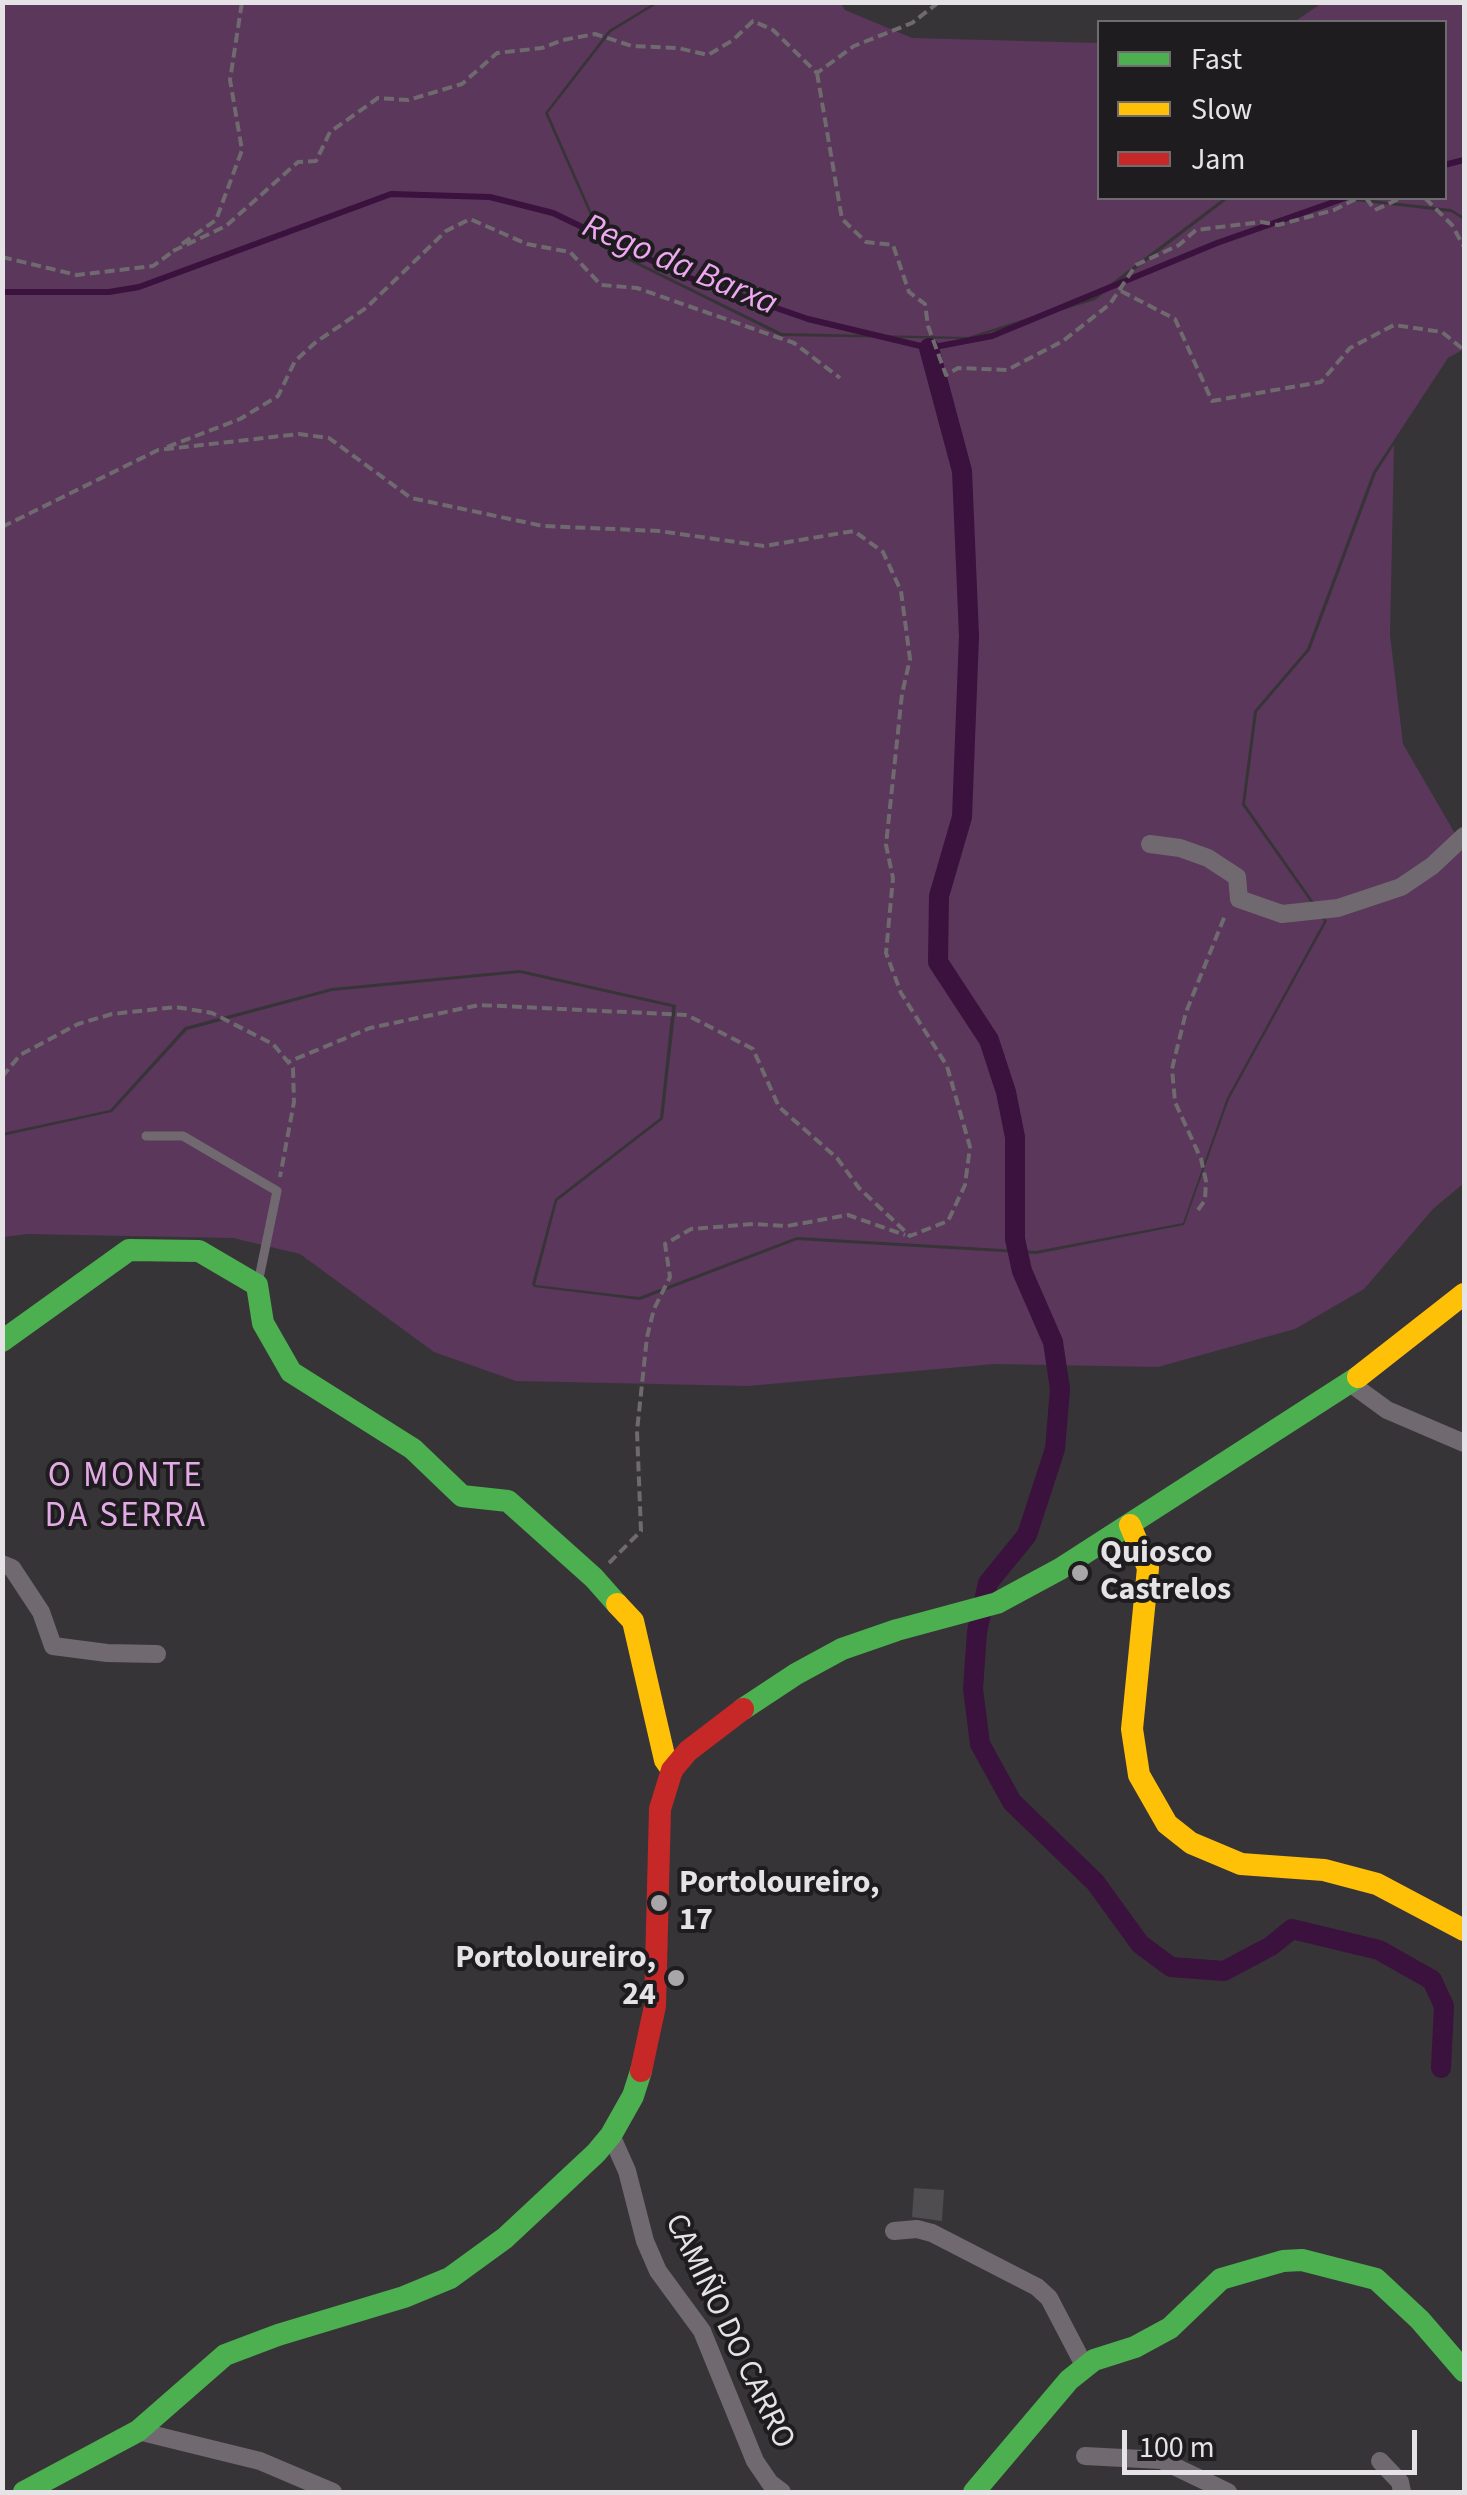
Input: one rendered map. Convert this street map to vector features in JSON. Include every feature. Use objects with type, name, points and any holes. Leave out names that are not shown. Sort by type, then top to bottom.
[{"type":"street","points":[[1150,844],[1180,848],[1208,858],[1236,878],[1239,899],[1282,914],[1338,908],[1401,887],[1432,866],[1464,836]]},
{"type":"street","points":[[3,1345],[128,1250],[200,1251],[257,1285],[263,1323],[291,1372],[413,1449],[462,1496],[508,1501],[594,1578],[633,1621],[665,1760],[672,1770]]},
{"type":"street","points":[[24,2492],[138,2431],[226,2355],[278,2334],[404,2298],[450,2278],[517,2227],[611,2136],[632,2096],[652,2029],[660,1809],[672,1770],[688,1751],[726,1720],[842,1649],[997,1603],[1060,1569],[1350,1383],[1464,1294]]},
{"type":"street","points":[[1350,1383],[1387,1410],[1464,1443]]},
{"type":"street","points":[[1130,1525],[1148,1568],[1132,1729],[1139,1775],[1166,1824],[1191,1843],[1241,1864],[1324,1870],[1377,1884],[1464,1930]]},
{"type":"street","points":[[2,1564],[12,1568],[41,1612],[53,1646],[157,1654]]},
{"type":"street","name":"CAMIÑO DO CARRO","points":[[611,2136],[627,2171],[658,2271],[702,2332],[755,2461],[770,2483],[782,2492]]},
{"type":"street","points":[[894,2231],[917,2228],[932,2232],[1038,2286],[1049,2298],[1084,2368]]},
{"type":"street","points":[[974,2492],[1069,2380],[1094,2360],[1136,2347],[1170,2328],[1221,2279],[1283,2261],[1302,2260],[1376,2279],[1420,2320],[1464,2372]]},
{"type":"street","points":[[138,2431],[260,2461],[333,2492]]},
{"type":"street","points":[[1085,2456],[1161,2460],[1228,2492]]},
{"type":"street","points":[[1380,2461],[1400,2482],[1402,2492]]},
{"type":"lane","points":[[146,1136],[183,1136],[277,1191],[257,1285]]},
{"type":"path","points":[[2,257],[77,276],[153,266],[216,220],[242,150],[230,80],[242,2]]},
{"type":"path","points":[[816,73],[854,46],[912,23],[939,2]]},
{"type":"path","points":[[173,251],[226,226],[298,162],[316,161],[330,132],[378,98],[408,100],[462,84],[497,53],[542,48],[596,34],[632,46],[678,48],[708,55],[754,21],[773,30],[816,73],[842,219],[866,242],[893,245],[908,292],[925,304],[928,326],[946,376],[958,368],[1007,370],[1063,341],[1092,320],[1121,291],[1136,265],[1179,245],[1196,230],[1261,222],[1278,226],[1354,200]]},
{"type":"path","points":[[1367,200],[1374,210],[1396,200]]},
{"type":"path","points":[[1427,200],[1452,225],[1464,247]]},
{"type":"path","points":[[2,527],[158,450],[240,419],[278,396],[295,362],[316,342],[366,308],[446,231],[470,218],[528,244],[570,252],[601,285],[637,288],[794,343],[840,378]]},
{"type":"path","points":[[1121,291],[1175,319],[1212,401],[1321,382],[1350,348],[1394,325],[1442,332],[1464,350]]},
{"type":"path","points":[[158,450],[299,434],[329,438],[412,498],[524,522],[659,532],[764,546],[854,532],[883,552],[901,590],[910,659],[902,694],[886,845],[893,878],[886,953],[900,992],[948,1066],[970,1147],[965,1185],[948,1221],[910,1236],[848,1215],[787,1226],[753,1224],[691,1229],[666,1244],[670,1277],[654,1309],[637,1432],[641,1530],[594,1578]]},
{"type":"path","points":[[1198,1210],[1205,1200],[1206,1181],[1201,1159],[1175,1102],[1172,1069],[1178,1037],[1209,952],[1227,911],[1239,899]]},
{"type":"path","points":[[288,1062],[370,1028],[479,1005],[687,1016],[752,1049],[779,1107],[837,1158],[860,1188],[910,1236]]},
{"type":"path","points":[[2,1078],[20,1056],[78,1024],[112,1014],[176,1008],[212,1013],[273,1044],[292,1068],[294,1102],[277,1191]]},
{"type":"shaded area","points":[[660,2],[841,3],[845,10],[912,38],[1097,43],[1097,200],[1221,200],[1093,297],[968,337],[782,333],[607,247],[548,113],[611,32]]},
{"type":"shaded area","points":[[2,3],[654,3],[609,30],[545,113],[605,249],[781,336],[969,339],[1095,300],[1226,200],[1347,200],[1451,212],[1464,220],[1464,349],[1448,358],[1373,472],[1307,649],[1254,711],[1242,805],[1324,921],[1227,1098],[1183,1223],[1036,1251],[797,1237],[639,1297],[535,1285],[557,1201],[663,1119],[676,1005],[520,970],[332,988],[185,1027],[110,1110],[3,1133]]},
{"type":"shaded area","points":[[1322,3],[1464,3],[1464,217],[1451,209],[1372,200],[1447,200],[1447,20],[1297,20]]},
{"type":"shaded area","points":[[1394,445],[1390,635],[1403,744],[1464,849],[1464,1183],[1433,1209],[1364,1289],[1295,1329],[1158,1367],[994,1364],[748,1386],[516,1381],[434,1352],[300,1254],[233,1238],[28,1234],[3,1237],[2,1136],[112,1112],[187,1030],[332,991],[520,973],[672,1007],[660,1118],[555,1199],[534,1287],[640,1300],[797,1240],[1036,1254],[1184,1225],[1229,1099],[1327,921],[1245,804],[1257,712],[1310,650],[1376,473]]},
{"type":"building","points":[[914,2188],[944,2190],[942,2221],[912,2217]]},
{"type":"waterway","name":"Rego da Barxa","points":[[1447,164],[1464,160]]},
{"type":"waterway","name":"Rego da Barxa","points":[[2,292],[109,292],[139,287],[391,194],[490,197],[553,213],[684,276],[808,319],[929,348],[992,336],[1217,243],[1339,200]]},
{"type":"waterway","points":[[929,348],[962,471],[969,636],[962,817],[939,896],[938,962],[989,1040],[1006,1092],[1015,1137],[1015,1239],[1022,1271],[1053,1342],[1060,1389],[1055,1449],[1027,1535],[988,1583],[977,1632],[973,1689],[980,1744],[1012,1802],[1095,1882],[1140,1944],[1171,1967],[1224,1971],[1271,1946],[1292,1929],[1379,1950],[1432,1980],[1444,2006],[1441,2068]]},
{"type":"traffic: fast","points":[[2,1341],[129,1250],[199,1251],[257,1285],[263,1323],[291,1372],[413,1449],[462,1496],[508,1501],[594,1578],[617,1604]]},
{"type":"traffic: fast","points":[[743,1709],[842,1649],[997,1603],[1060,1569],[1358,1377]]},
{"type":"traffic: fast","points":[[24,2492],[138,2431],[225,2355],[404,2297],[450,2278],[505,2238],[596,2153],[633,2096],[641,2071]]},
{"type":"traffic: fast","points":[[974,2492],[1069,2380],[1094,2360],[1135,2347],[1170,2328],[1221,2279],[1283,2261],[1302,2260],[1376,2279],[1420,2320],[1464,2371]]},
{"type":"traffic: slow","points":[[1358,1377],[1464,1294]]},
{"type":"traffic: slow","points":[[1130,1525],[1148,1568],[1132,1729],[1139,1775],[1167,1824],[1191,1843],[1241,1864],[1324,1870],[1377,1884],[1464,1930]]},
{"type":"traffic: slow","points":[[617,1604],[633,1621],[665,1760],[672,1770]]},
{"type":"traffic: jam","points":[[641,2071],[655,2006],[660,1809],[672,1770],[688,1751],[743,1709]]},
{"type":"place","name":"Quiosco Castrelos","points":[[1080,1573]]},
{"type":"place","name":"Portoloureiro, 17","points":[[659,1903]]},
{"type":"place","name":"Portoloureiro, 24","points":[[676,1978]]},
{"type":"district","name":"O MONTE DA SERRA","points":[[126,1498]]}]
